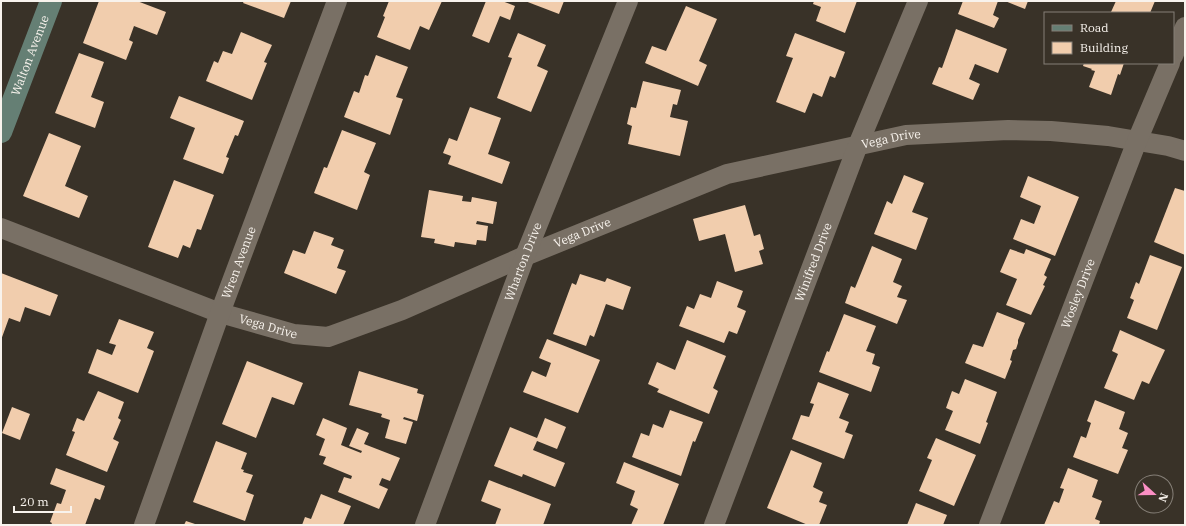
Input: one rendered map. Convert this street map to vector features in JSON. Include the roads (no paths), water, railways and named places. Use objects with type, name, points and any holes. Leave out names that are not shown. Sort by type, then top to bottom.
[{"type":"street","name":"Walton Avenue","points":[[1,132],[51,1]]},
{"type":"street","name":"Wren Avenue","points":[[144,525],[220,313],[337,1]]},
{"type":"street","name":"Wharton Drive","points":[[425,525],[525,256],[628,1]]},
{"type":"street","name":"Winifred Drive","points":[[714,525],[858,145],[918,1]]},
{"type":"street","points":[[1174,54],[1185,27]]},
{"type":"street","name":"Wosley Drive","points":[[989,525],[1137,141],[1170,64]]},
{"type":"street","name":"Vega Drive","points":[[1,228],[220,313],[294,334],[328,337],[402,310],[525,256],[727,174],[858,145],[906,135],[1008,130],[1065,132],[1108,136],[1185,151]]}]
